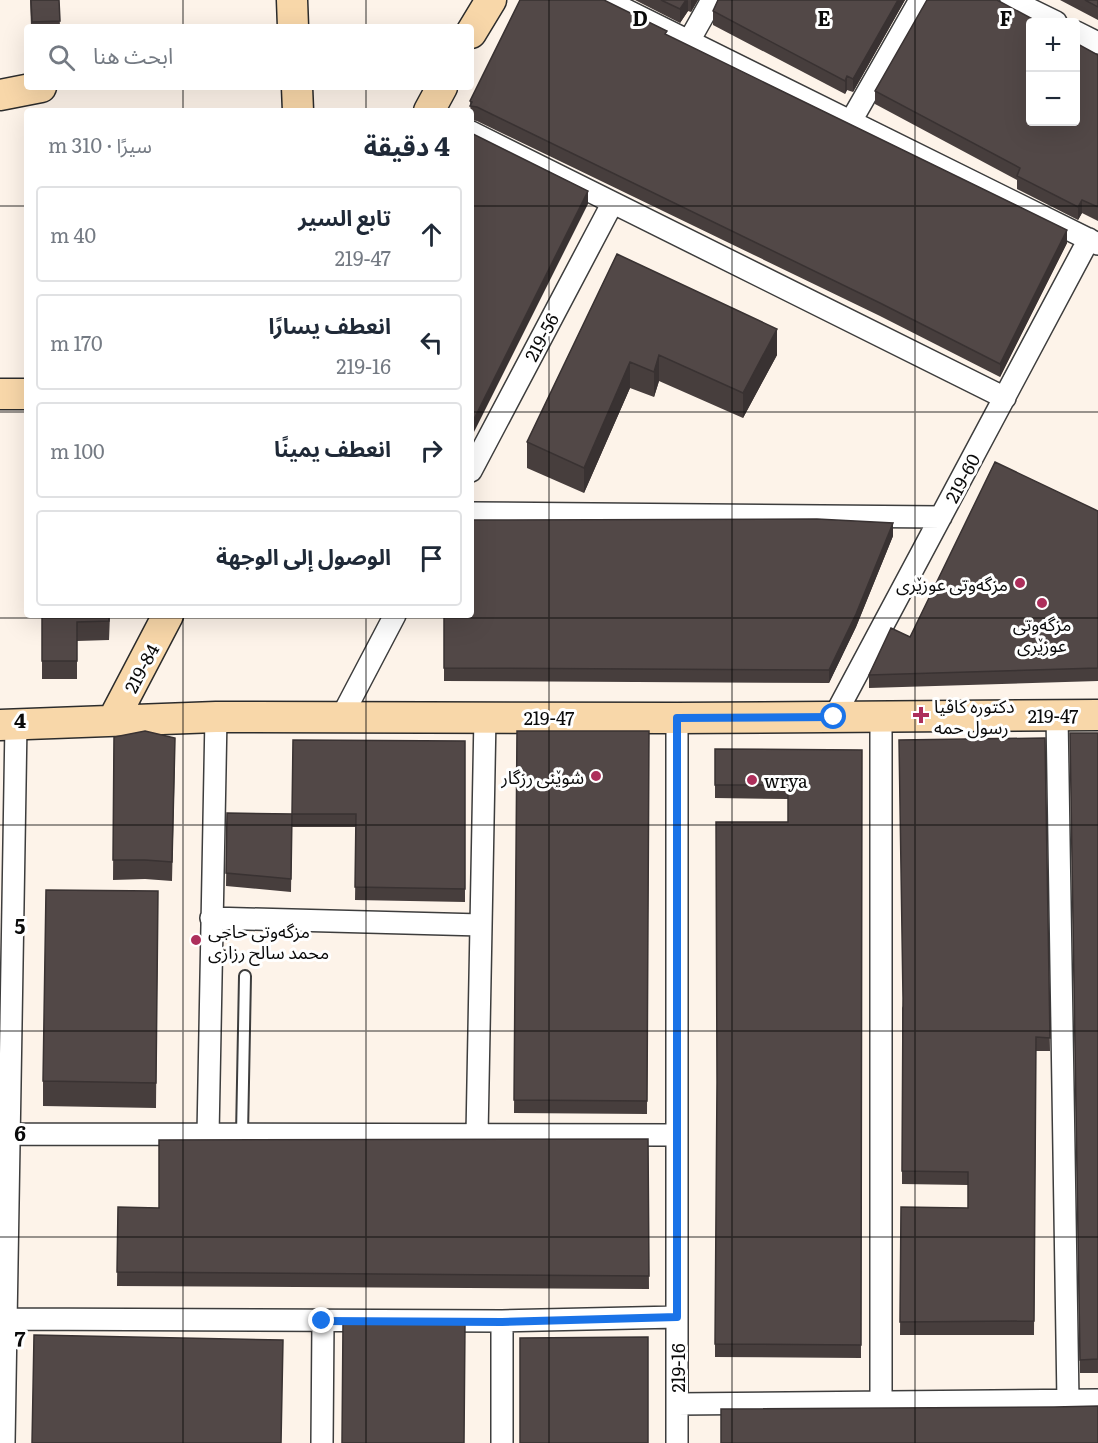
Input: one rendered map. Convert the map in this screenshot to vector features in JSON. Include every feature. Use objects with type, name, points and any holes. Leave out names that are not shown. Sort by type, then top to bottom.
[{"type":"street","points":[[292,0],[293,24]]},
{"type":"street","points":[[474,28],[490,0]]},
{"type":"street","points":[[606,0],[1094,242]]},
{"type":"street","points":[[688,41],[712,0]]},
{"type":"street","points":[[851,121],[920,0]]},
{"type":"street","points":[[1011,0],[1048,18]]},
{"type":"street","points":[[1080,34],[1098,43]]},
{"type":"street","points":[[0,95],[26,90]]},
{"type":"street","points":[[297,90],[298,108]]},
{"type":"street","points":[[431,108],[440,90]]},
{"type":"street","points":[[474,134],[1005,398]]},
{"type":"street","name":"219-56","points":[[474,465],[612,204]]},
{"type":"street","name":"219-60","points":[[834,717],[1005,398],[1094,242]]},
{"type":"street","points":[[0,394],[24,394]]},
{"type":"street","points":[[474,513],[941,517]]},
{"type":"street","name":"219-84","points":[[113,720],[166,618]]},
{"type":"street","points":[[342,716],[393,618]]},
{"type":"street","points":[[1058,715],[1068,1401]]},
{"type":"street","name":"219-47","points":[[8,725],[216,717],[677,718],[1098,715]]},
{"type":"street","points":[[881,716],[881,1403]]},
{"type":"street","points":[[208,1135],[216,717]]},
{"type":"street","points":[[477,1135],[485,717]]},
{"type":"street","name":"219-16","points":[[677,718],[677,1443]]},
{"type":"street","points":[[4,1443],[9,1134],[8,725]]},
{"type":"street","points":[[211,918],[481,925]]},
{"type":"street","points":[[9,1134],[677,1135]]},
{"type":"street","points":[[6,1319],[502,1322],[677,1317]]},
{"type":"street","points":[[322,1321],[322,1443]]},
{"type":"street","points":[[502,1322],[502,1443]]},
{"type":"street","points":[[677,1404],[1098,1400]]},
{"type":"lane","points":[[242,1135],[244,976]]},
{"type":"building","points":[[31,0],[59,0],[60,21],[32,22]]},
{"type":"building","points":[[520,0],[604,0],[667,31],[665,34],[1067,230],[1000,364],[880,303],[477,107],[470,106],[472,102],[470,101]]},
{"type":"building","points":[[661,0],[686,0],[680,9]]},
{"type":"building","points":[[718,0],[898,0],[853,79],[847,76],[845,81],[713,11]]},
{"type":"building","points":[[927,0],[997,0],[1031,18],[1026,18],[1026,126],[1080,126],[1080,45],[1098,55],[1098,207],[1082,200],[1078,207],[1017,176],[1020,168],[875,91]]},
{"type":"building","points":[[1085,0],[1098,0],[1098,7]]},
{"type":"building","points":[[474,134],[588,191],[474,419]]},
{"type":"building","points":[[617,254],[777,329],[743,393],[659,355],[654,372],[630,362],[584,468],[527,442]]},
{"type":"building","name":"مزگه‌وتی عوزێری","points":[[995,462],[1098,511],[1098,668],[869,675],[891,628],[910,637]]},
{"type":"building","points":[[817,519],[893,523],[856,614],[829,670],[444,668],[444,618],[474,618],[474,520]]},
{"type":"building","points":[[42,618],[109,618],[109,621],[77,622],[77,661],[42,661]]},
{"type":"building","points":[[145,731],[175,738],[172,862],[113,860],[114,737]]},
{"type":"building","points":[[517,731],[649,731],[647,1101],[514,1100]]},
{"type":"building","points":[[1070,733],[1098,733],[1098,1359],[1080,1360]]},
{"type":"building","points":[[1045,738],[1050,1038],[1036,1037],[1034,1321],[900,1322],[901,1207],[968,1208],[968,1172],[902,1171],[903,998],[899,740]]},
{"type":"building","points":[[293,740],[465,741],[465,889],[355,887],[356,814],[292,814]]},
{"type":"building","points":[[715,749],[862,750],[861,1345],[715,1344],[716,822],[788,822],[788,785],[715,785]]},
{"type":"building","points":[[227,813],[292,814],[291,879],[226,873]]},
{"type":"building","points":[[46,890],[158,891],[156,1083],[43,1081]]},
{"type":"building","points":[[648,1139],[649,1276],[117,1272],[118,1207],[159,1208],[159,1140]]},
{"type":"building","points":[[343,1323],[465,1324],[464,1443],[342,1443]]},
{"type":"building","points":[[34,1335],[283,1340],[281,1443],[32,1443]]},
{"type":"building","points":[[648,1337],[648,1443],[520,1443],[520,1338]]},
{"type":"building","points":[[1098,1406],[1098,1443],[721,1443],[721,1409]]},
{"type":"place","name":"مزگه‌وتی عوزێری","points":[[1020,583]]},
{"type":"place","name":"مزگەوتی عوزێری","points":[[1042,603]]},
{"type":"place","name":"دکتورە کافیا رسول حمە","points":[[921,715]]},
{"type":"place","name":"شوێنی رزگار","points":[[596,776]]},
{"type":"place","name":"wrya","points":[[752,780]]},
{"type":"place","name":"مزگەوتی حاجی محمد سالح رزازی","points":[[196,940]]},
{"type":"route","points":[[322,1321],[502,1322],[677,1317],[677,718],[834,717]]}]
